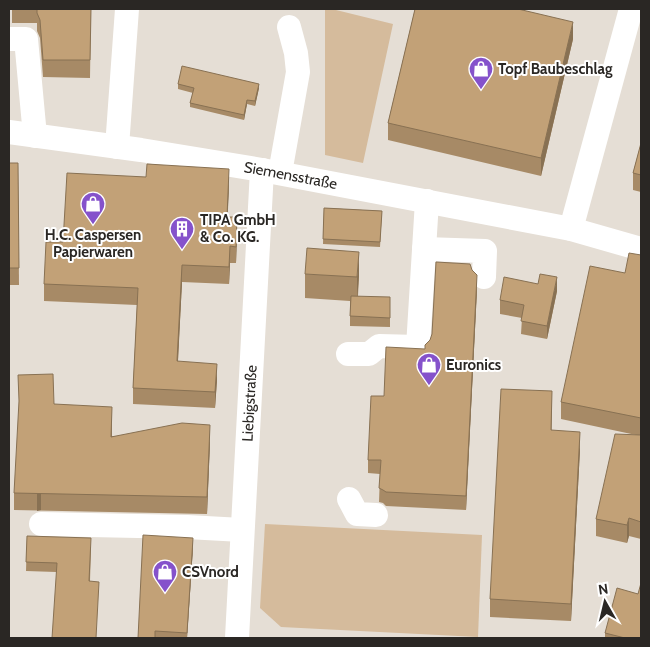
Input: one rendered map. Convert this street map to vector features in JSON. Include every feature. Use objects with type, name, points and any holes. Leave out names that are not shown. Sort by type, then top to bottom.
[{"type":"street","points":[[117,147],[127,9]]},
{"type":"street","points":[[571,229],[631,9]]},
{"type":"street","name":"Liebigstraße","points":[[237,638],[242,530],[271,171],[298,72],[296,53],[289,27]]},
{"type":"street","points":[[9,39],[26,39],[35,136]]},
{"type":"street","name":"Siemensstraße","points":[[9,132],[271,171],[571,229],[641,249]]},
{"type":"street","points":[[348,354],[369,354],[379,346],[418,347],[427,201]]},
{"type":"street","points":[[424,249],[485,251],[484,277]]},
{"type":"street","points":[[349,499],[357,514],[376,515]]},
{"type":"street","points":[[41,524],[242,530]]},
{"type":"shaded area","points":[[325,9],[336,9],[393,24],[363,163],[325,155]]},
{"type":"shaded area","points":[[265,524],[482,535],[478,637],[281,627],[260,608]]},
{"type":"building","points":[[37,9],[91,9],[90,60],[43,60],[40,20]]},
{"type":"building","name":"Topf Baubeschlag","points":[[415,9],[518,9],[573,22],[541,158],[388,123]]},
{"type":"building","points":[[182,66],[259,84],[255,101],[247,100],[244,115],[190,103],[194,88],[178,84]]},
{"type":"building","points":[[641,143],[641,175],[633,173]]},
{"type":"building","points":[[9,163],[18,163],[19,268],[9,268]]},
{"type":"building","points":[[147,164],[229,169],[227,217],[237,217],[236,247],[230,246],[229,267],[182,265],[177,361],[217,364],[215,392],[133,388],[138,288],[44,284],[46,242],[63,242],[67,173],[146,177]]},
{"type":"building","points":[[324,208],[382,211],[380,242],[323,239]]},
{"type":"building","points":[[307,248],[359,252],[357,277],[305,274]]},
{"type":"building","points":[[629,253],[641,255],[641,418],[561,402],[590,266],[625,273]]},
{"type":"building","name":"Euronics","points":[[436,262],[470,264],[472,270],[477,275],[466,496],[386,492],[379,488],[381,460],[368,460],[371,396],[384,396],[386,347],[425,349],[425,345],[430,340],[432,334]]},
{"type":"building","points":[[540,274],[557,277],[547,326],[521,321],[524,305],[500,300],[504,277],[538,284]]},
{"type":"building","points":[[351,296],[390,297],[390,318],[350,316]]},
{"type":"building","points":[[53,374],[54,404],[112,407],[111,437],[182,423],[210,425],[207,497],[14,493],[19,401],[18,375]]},
{"type":"building","points":[[501,389],[552,391],[551,430],[580,432],[571,604],[490,599]]},
{"type":"building","points":[[615,434],[641,435],[641,522],[629,518],[627,525],[596,519]]},
{"type":"building","name":"CSVnord","points":[[143,535],[193,538],[187,633],[155,631],[155,638],[138,638]]},
{"type":"building","points":[[27,536],[91,538],[89,581],[99,582],[96,638],[52,638],[57,563],[26,562]]},
{"type":"building","points":[[641,583],[641,638],[625,638],[605,633],[617,588],[638,594]]},
{"type":"place","name":"Topf Baubeschlag","points":[[481,90]]},
{"type":"place","name":"H.C. Caspersen Papierwaren","points":[[93,225]]},
{"type":"place","name":"TIPA GmbH & Co. KG.","points":[[182,250]]},
{"type":"place","name":"Euronics","points":[[429,386]]},
{"type":"place","name":"CSVnord","points":[[165,593]]}]
